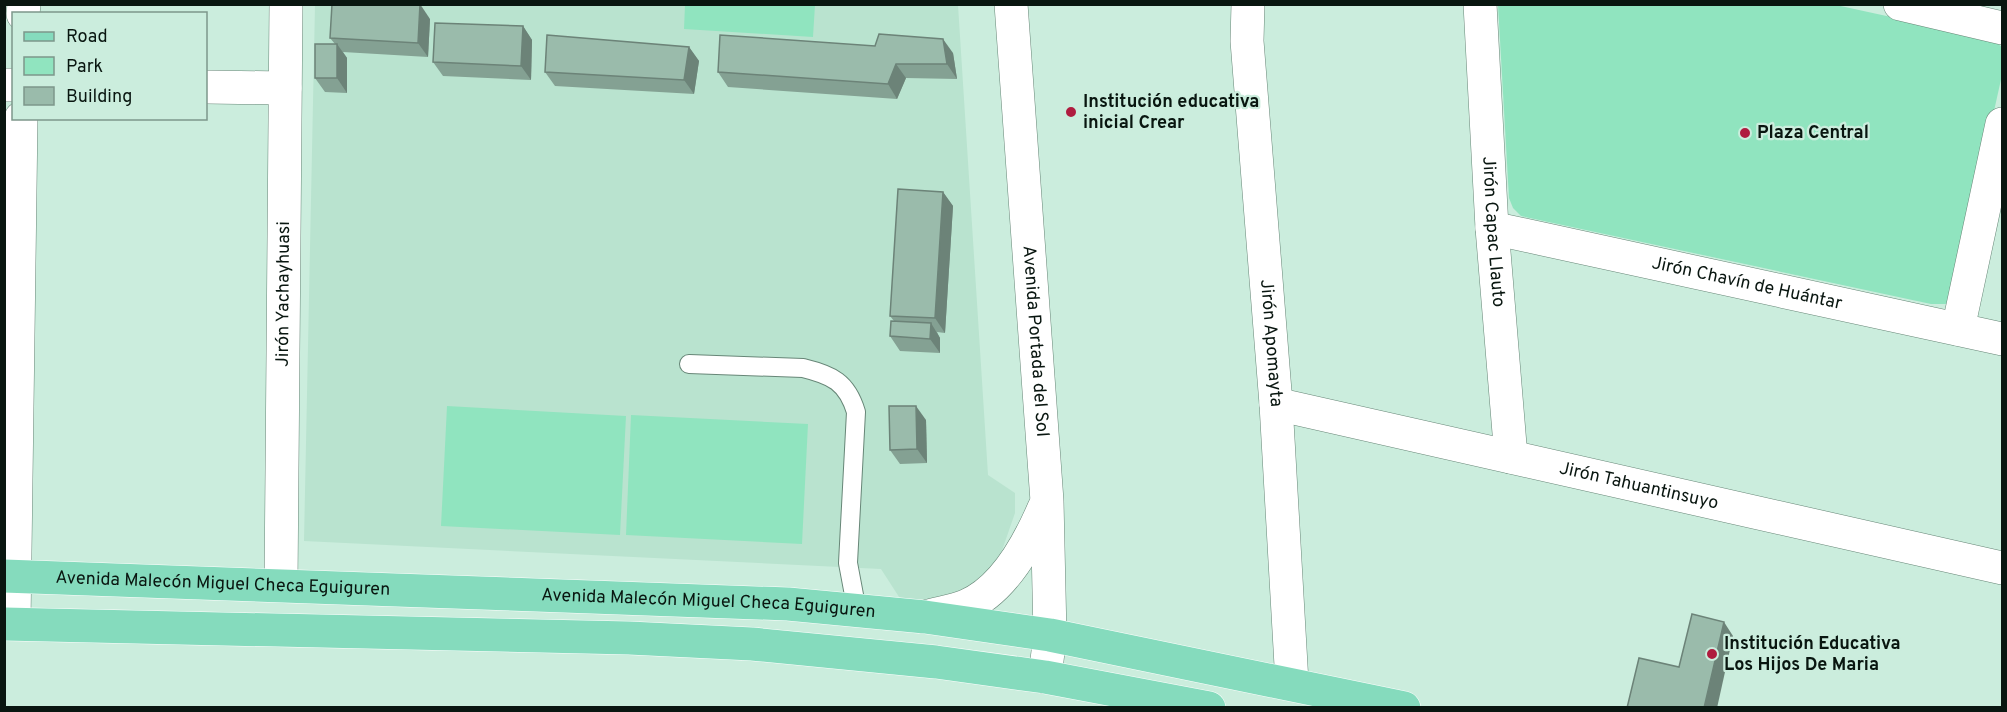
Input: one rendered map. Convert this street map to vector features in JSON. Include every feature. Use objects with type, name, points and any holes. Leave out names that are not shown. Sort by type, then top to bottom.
[{"type":"main road","name":"Avenida Malecón Miguel Checa Eguiguren","points":[[10,576],[788,604],[856,610],[925,617],[1050,635],[1292,683],[1404,708]]},
{"type":"main road","name":"Avenida Malecón Miguel Checa Eguiguren","points":[[9,624],[629,638],[752,644],[892,657],[1045,677],[1209,708]]},
{"type":"street","name":"Jirón Yachayhuasi","points":[[281,585],[286,4]]},
{"type":"street","name":"Avenida Portada del Sol","points":[[1011,4],[1047,501],[1050,635],[1045,677]]},
{"type":"street","name":"Jirón Apomayta","points":[[1248,4],[1247,41],[1276,405],[1292,683]]},
{"type":"street","name":"Jirón Capac Llauto","points":[[1480,4],[1492,228],[1511,457]]},
{"type":"street","points":[[1900,4],[2002,28]]},
{"type":"street","points":[[207,87],[285,88]]},
{"type":"street","points":[[9,624],[11,320],[21,120]]},
{"type":"street","points":[[1958,329],[2002,123]]},
{"type":"street","name":"Jirón Chavín de Huántar","points":[[1492,228],[2002,339]]},
{"type":"street","name":"Jirón Tahuantinsuyo","points":[[1276,405],[2002,568]]},
{"type":"street","points":[[925,617],[968,605],[995,585],[1017,562],[1033,535],[1047,501]]},
{"type":"lane","points":[[689,364],[803,368],[822,373],[839,382],[850,394],[856,412],[848,563],[856,610]]},
{"type":"shaded area","points":[[315,5],[958,5],[988,475],[1015,493],[1015,513],[999,559],[983,578],[954,593],[931,600],[901,600],[881,569],[304,541]]},
{"type":"green space","points":[[685,5],[815,5],[813,37],[684,29]]},
{"type":"green space","points":[[1498,5],[1836,5],[1992,39],[2002,47],[2002,75],[1954,291],[1947,304],[1931,304],[1521,216],[1513,208],[1509,198]]},
{"type":"green space","points":[[447,406],[626,416],[620,535],[441,526]]},
{"type":"green space","points":[[631,415],[808,424],[802,544],[626,535]]},
{"type":"building","points":[[332,4],[420,4],[418,43],[330,38]]},
{"type":"building","points":[[435,23],[523,26],[521,66],[433,62]]},
{"type":"building","points":[[879,34],[943,39],[947,64],[896,64],[888,84],[718,72],[720,35],[875,46]]},
{"type":"building","points":[[547,35],[689,47],[684,80],[545,72]]},
{"type":"building","points":[[315,44],[337,44],[337,78],[315,78]]},
{"type":"building","points":[[898,189],[943,192],[935,318],[890,316]]},
{"type":"building","points":[[891,321],[931,323],[930,339],[890,336]]},
{"type":"building","points":[[889,406],[916,406],[917,449],[890,450]]},
{"type":"building","points":[[1692,614],[1724,622],[1704,708],[1627,708],[1639,658],[1679,667]]},
{"type":"place","name":"Institución educativa inicial Crear","points":[[1071,112]]},
{"type":"place","name":"Plaza Central","points":[[1745,133]]},
{"type":"place","name":"Institución Educativa Los Hijos De Maria","points":[[1712,654]]}]
